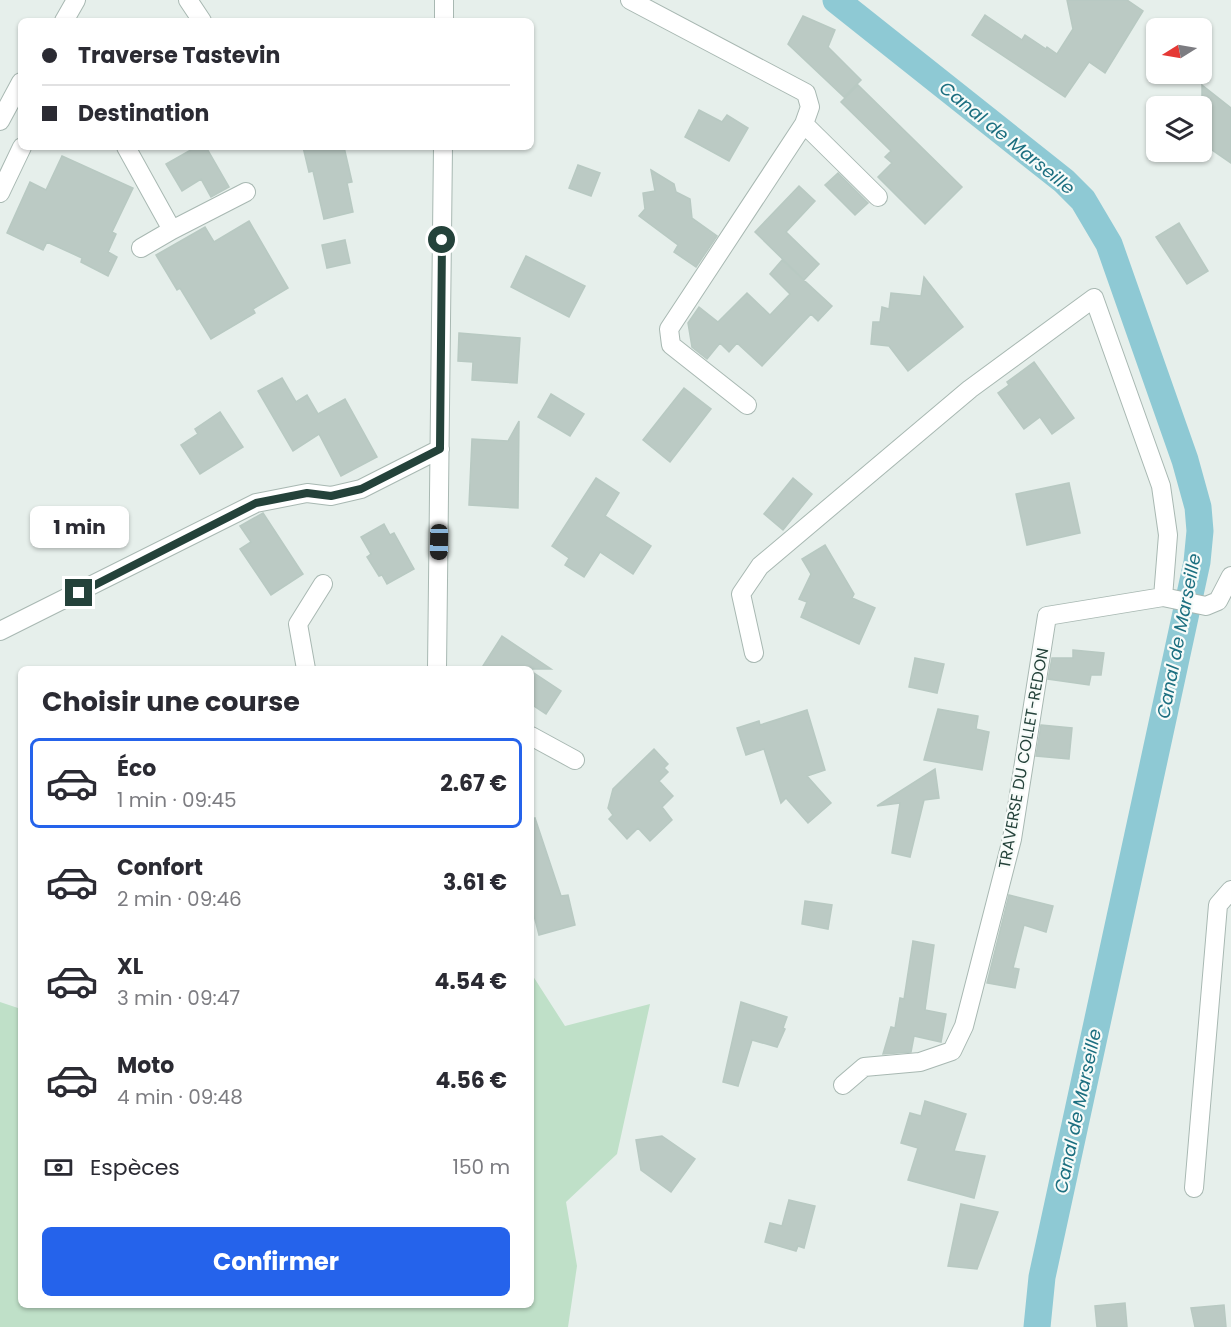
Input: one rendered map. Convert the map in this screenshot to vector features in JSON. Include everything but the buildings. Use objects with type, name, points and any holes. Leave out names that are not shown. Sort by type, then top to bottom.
[{"type":"street","points":[[66,18],[76,0]]},
{"type":"street","points":[[188,0],[200,18]]},
{"type":"street","points":[[444,0],[444,18]]},
{"type":"street","points":[[630,0],[806,93],[810,107],[804,124],[669,329],[671,345],[747,405]]},
{"type":"street","points":[[0,121],[18,88]]},
{"type":"street","points":[[804,124],[878,197]]},
{"type":"street","points":[[0,193],[21,150]]},
{"type":"street","points":[[128,150],[172,230]]},
{"type":"street","points":[[437,666],[443,150]]},
{"type":"street","points":[[141,248],[246,192]]},
{"type":"street","points":[[754,653],[741,594],[760,566],[970,388],[1094,298],[1161,486],[1168,535],[1162,597]]},
{"type":"street","points":[[0,631],[256,503],[307,493],[331,496],[361,489],[440,449]]},
{"type":"street","name":"TRAVERSE DU COLLET-REDON","points":[[843,1085],[864,1067],[920,1062],[952,1051],[964,1026],[1012,839],[1047,616],[1162,597],[1206,606],[1218,601],[1231,576]]},
{"type":"street","points":[[305,666],[298,624],[323,584]]},
{"type":"street","points":[[534,738],[575,760]]},
{"type":"street","points":[[1194,1188],[1218,905],[1231,890]]},
{"type":"green space","points":[[534,978],[565,1026],[650,1004],[617,1154],[566,1202],[577,1266],[568,1327],[0,1327],[0,1002],[18,1008],[18,1308],[534,1308]]},
{"type":"waterway","name":"Canal de Marseille","points":[[836,0],[1064,181],[1083,200],[1109,244],[1185,460],[1198,507],[1200,531],[1197,562],[1042,1277],[1037,1327]]},
{"type":"route","points":[[79,593],[256,503],[284,496],[307,493],[331,496],[361,489],[440,449],[442,240]]}]
